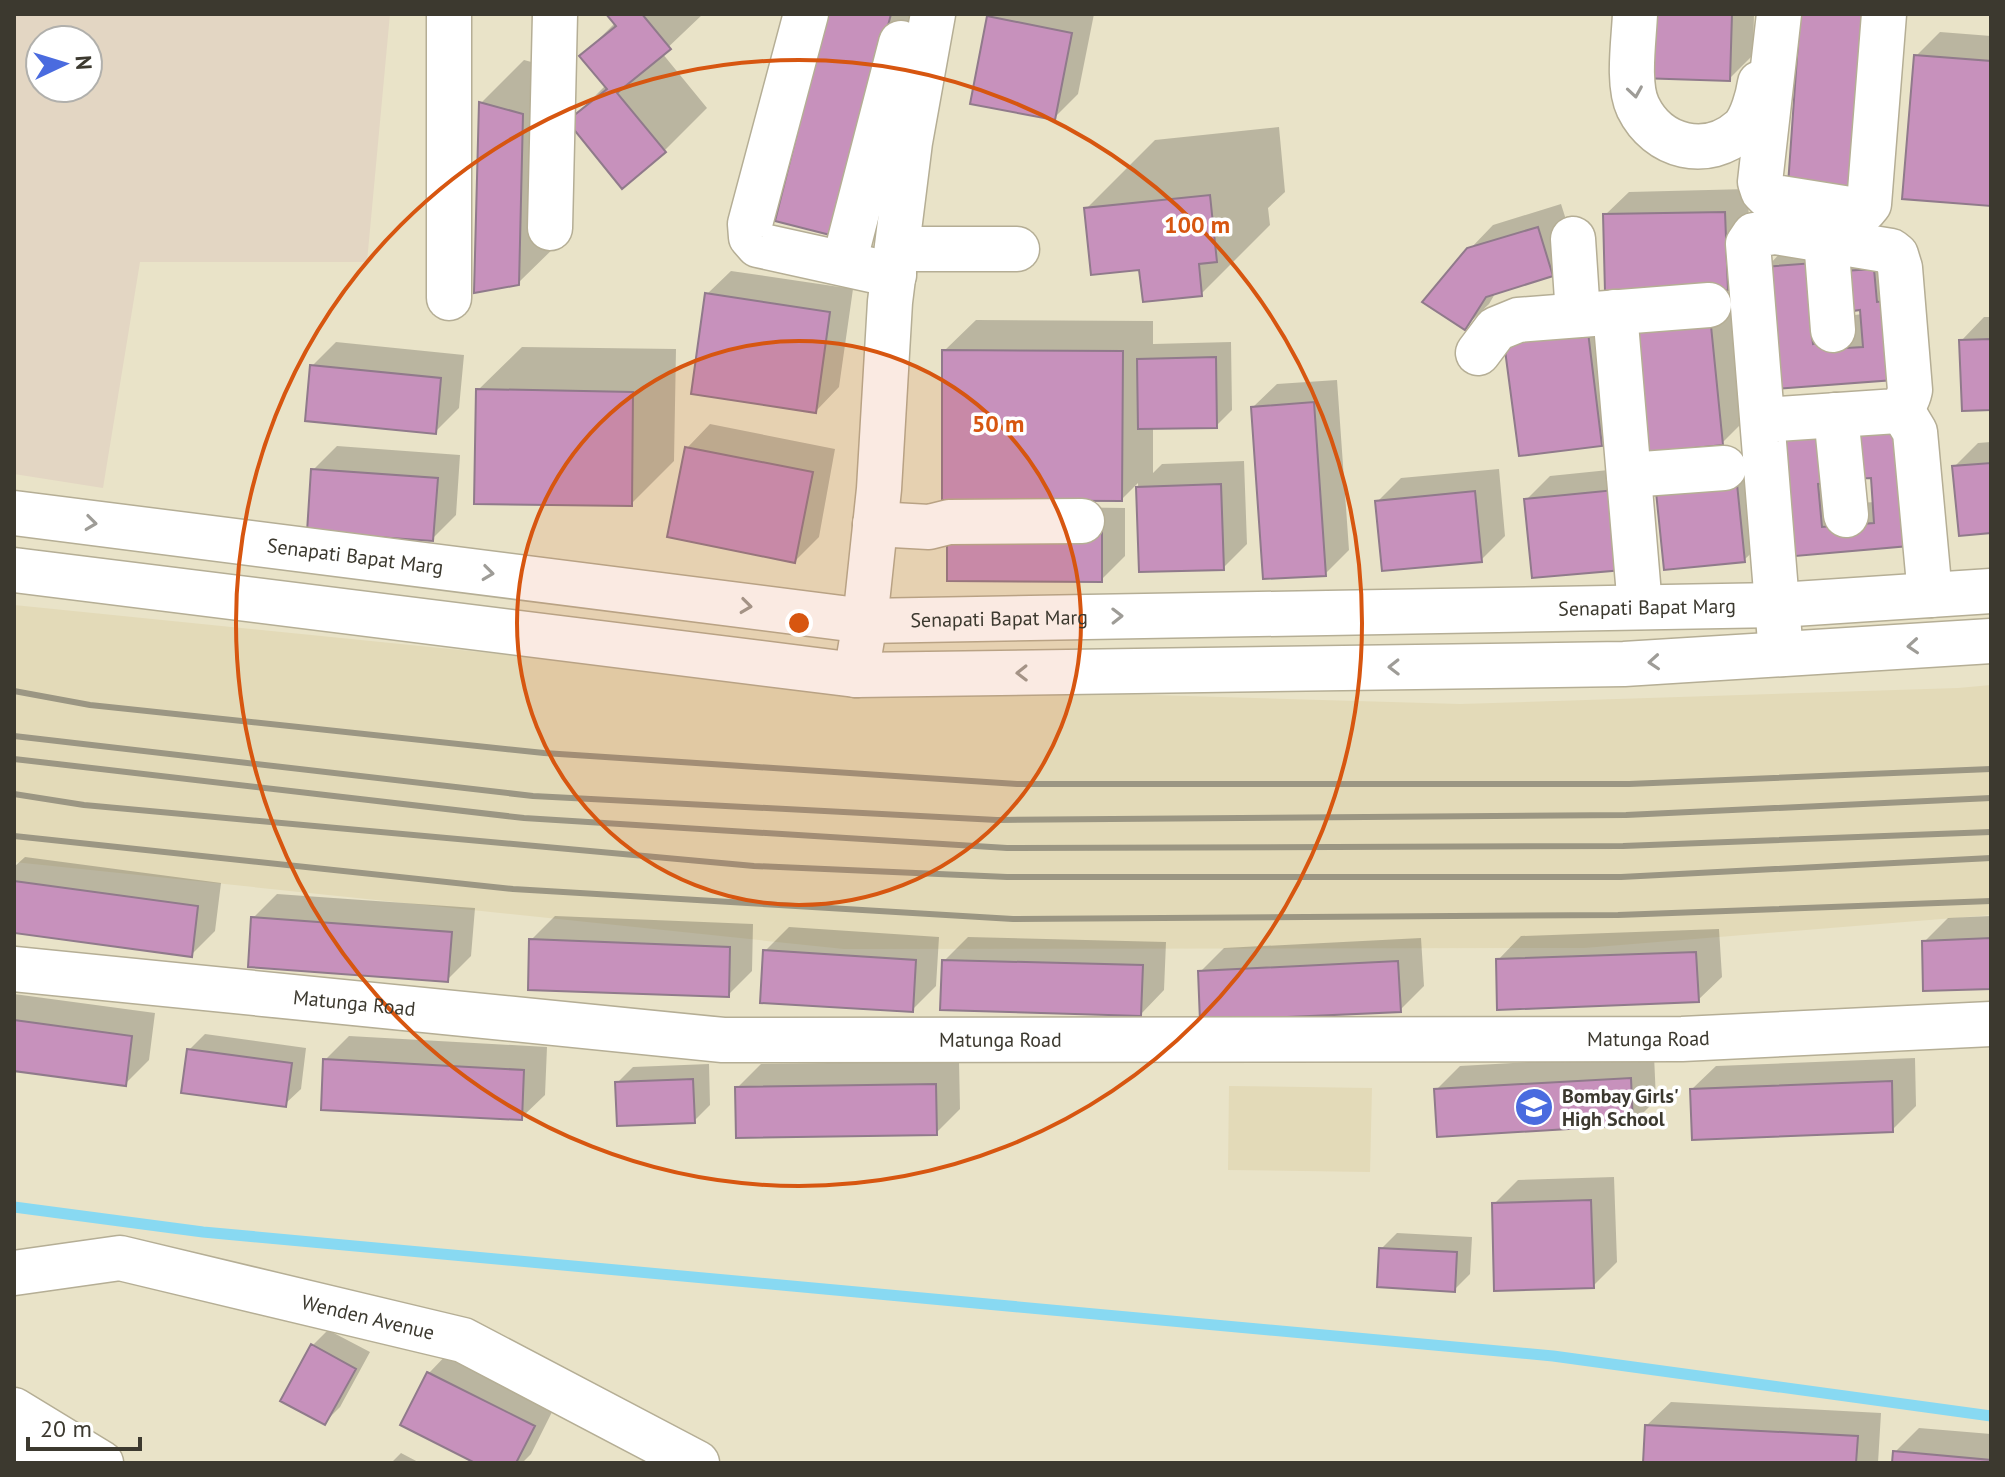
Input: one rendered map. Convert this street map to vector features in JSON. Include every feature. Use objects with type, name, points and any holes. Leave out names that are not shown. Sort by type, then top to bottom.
[{"type":"street","points":[[449,14],[449,298]]},
{"type":"street","points":[[550,228],[555,14]]},
{"type":"street","points":[[806,14],[750,224],[751,237],[758,245],[844,263],[896,262],[1017,249]]},
{"type":"street","points":[[844,263],[909,14]]},
{"type":"street","points":[[856,675],[875,524],[896,262],[910,142],[933,14]]},
{"type":"street","points":[[1635,14],[1632,91],[1639,109],[1662,137],[1681,147],[1705,147],[1744,127],[1760,85],[1763,14]]},
{"type":"street","points":[[1779,14],[1760,182],[1763,191],[1768,196],[1856,210],[1864,210],[1869,204],[1884,14]]},
{"type":"street","points":[[1781,654],[1748,244],[1754,235],[1765,232],[1883,248],[1898,259],[1910,390],[1908,398],[1897,411]]},
{"type":"street","points":[[1573,239],[1596,314],[1629,475],[1640,607]]},
{"type":"street","points":[[1826,239],[1833,330]]},
{"type":"street","points":[[1478,353],[1496,329],[1506,323],[1709,305]]},
{"type":"street","points":[[1763,420],[1897,411],[1906,417],[1915,432],[1930,595]]},
{"type":"street","points":[[1836,415],[1846,515]]},
{"type":"street","points":[[1629,475],[1724,468]]},
{"type":"street","name":"Senapati Bapat Marg","points":[[14,513],[865,621],[1778,605],[1991,591]]},
{"type":"street","points":[[875,524],[929,527],[949,522],[1082,521]]},
{"type":"street","points":[[14,570],[856,675],[1624,664],[1991,641]]},
{"type":"street","points":[[1516,609],[1518,665]]},
{"type":"street","points":[[1180,616],[1181,670]]},
{"type":"street","name":"Matunga Road","points":[[14,969],[723,1040],[1682,1039],[1991,1024]]},
{"type":"street","name":"Wenden Avenue","points":[[14,1273],[120,1258],[463,1340],[697,1463]]},
{"type":"street","points":[[22,1438],[101,1463]]},
{"type":"shaded area","points":[[14,14],[390,14],[367,262],[140,262],[103,488],[14,474]]},
{"type":"shaded area","points":[[14,605],[807,685],[1460,704],[1991,685],[1991,915],[1584,948],[844,949],[14,862]]},
{"type":"shaded area","points":[[1229,1086],[1372,1088],[1370,1172],[1228,1170]]},
{"type":"building","points":[[606,14],[642,14],[671,49],[617,93],[666,152],[622,189],[567,121],[607,89],[579,56],[616,26]]},
{"type":"building","points":[[827,14],[891,14],[834,236],[775,221]]},
{"type":"building","points":[[1641,14],[1732,14],[1730,81],[1639,78]]},
{"type":"building","points":[[1800,14],[1870,14],[1859,190],[1788,185]]},
{"type":"building","points":[[987,16],[1072,33],[1055,120],[970,104]]},
{"type":"building","points":[[1914,55],[1991,61],[1991,206],[1902,199]]},
{"type":"building","points":[[479,102],[523,114],[519,285],[474,293]]},
{"type":"building","points":[[1210,195],[1217,262],[1199,264],[1202,296],[1143,302],[1139,270],[1091,275],[1084,208]]},
{"type":"building","points":[[1725,212],[1728,290],[1605,292],[1603,214]]},
{"type":"building","points":[[1538,227],[1553,276],[1486,297],[1465,330],[1422,302],[1467,248]]},
{"type":"building","points":[[1814,263],[1810,321],[1813,344],[1846,337],[1847,348],[1863,347],[1860,310],[1846,312],[1843,271],[1874,269],[1877,302],[1887,301],[1894,380],[1773,389],[1763,267]]},
{"type":"building","points":[[705,293],[830,312],[816,413],[691,394]]},
{"type":"building","points":[[1710,316],[1723,445],[1646,453],[1634,323]]},
{"type":"building","points":[[1587,324],[1602,446],[1519,456],[1503,335]]},
{"type":"building","points":[[1991,339],[1991,410],[1962,411],[1959,340]]},
{"type":"building","points":[[942,350],[1123,351],[1122,501],[942,500]]},
{"type":"building","points":[[1216,357],[1217,428],[1138,429],[1137,359]]},
{"type":"building","points":[[310,365],[441,378],[436,434],[305,421]]},
{"type":"building","points":[[476,389],[633,392],[632,506],[474,504]]},
{"type":"building","points":[[1314,402],[1326,576],[1263,579],[1251,407]]},
{"type":"building","points":[[1898,427],[1909,546],[1784,557],[1773,436],[1827,431],[1832,483],[1818,484],[1822,527],[1874,523],[1871,478],[1853,479],[1849,431]]},
{"type":"building","points":[[685,447],[813,472],[795,563],[667,537]]},
{"type":"building","points":[[1991,463],[1991,533],[1959,536],[1952,466]]},
{"type":"building","points":[[311,469],[438,478],[433,541],[307,532]]},
{"type":"building","points":[[1221,484],[1224,570],[1139,572],[1136,487]]},
{"type":"building","points":[[1737,484],[1745,562],[1664,570],[1656,492]]},
{"type":"building","points":[[1615,490],[1623,570],[1532,578],[1524,499]]},
{"type":"building","points":[[1475,491],[1482,562],[1382,571],[1375,501]]},
{"type":"building","points":[[947,529],[1102,531],[1102,582],[947,581]]},
{"type":"building","points":[[14,881],[198,906],[192,957],[14,933]]},
{"type":"building","points":[[251,917],[452,932],[448,982],[248,967]]},
{"type":"building","points":[[1991,938],[1991,989],[1923,991],[1922,941]]},
{"type":"building","points":[[529,939],[730,947],[729,997],[528,990]]},
{"type":"building","points":[[763,950],[916,960],[913,1012],[760,1003]]},
{"type":"building","points":[[1696,952],[1699,1002],[1497,1010],[1496,959]]},
{"type":"building","points":[[942,960],[1143,965],[1141,1016],[940,1010]]},
{"type":"building","points":[[1398,961],[1401,1012],[1200,1021],[1198,971]]},
{"type":"building","points":[[14,1020],[132,1036],[126,1086],[14,1071]]},
{"type":"building","points":[[187,1049],[292,1063],[286,1107],[181,1093]]},
{"type":"building","points":[[323,1059],[524,1070],[522,1120],[321,1110]]},
{"type":"building","name":"Bombay Girls' High School","points":[[1631,1078],[1633,1125],[1437,1137],[1434,1089]]},
{"type":"building","points":[[693,1079],[695,1123],[617,1126],[615,1082]]},
{"type":"building","points":[[1892,1081],[1893,1132],[1692,1140],[1690,1089]]},
{"type":"building","points":[[936,1084],[937,1135],[736,1138],[735,1087]]},
{"type":"building","points":[[1591,1200],[1594,1288],[1494,1291],[1492,1203]]},
{"type":"building","points":[[1379,1248],[1457,1252],[1455,1292],[1377,1287]]},
{"type":"building","points":[[311,1344],[356,1369],[325,1425],[280,1401]]},
{"type":"building","points":[[427,1372],[535,1426],[516,1463],[475,1463],[400,1425]]},
{"type":"building","points":[[1645,1425],[1858,1436],[1856,1463],[1643,1463]]},
{"type":"building","points":[[1893,1451],[1991,1460],[1991,1463],[1892,1463]]},
{"type":"waterway","points":[[14,1207],[203,1232],[1553,1356],[1991,1416]]},
{"type":"railway","points":[[14,691],[90,705],[544,753],[1017,784],[1629,784],[1991,769]]},
{"type":"railway","points":[[14,736],[533,796],[997,820],[1626,815],[1991,798]]},
{"type":"railway","points":[[14,759],[524,818],[1007,848],[1623,846],[1991,832]]},
{"type":"railway","points":[[14,794],[84,805],[754,866],[1007,877],[1621,877],[1991,858]]},
{"type":"railway","points":[[14,836],[513,889],[1013,919],[1618,915],[1991,901]]},
{"type":"place","name":"Bombay Girls' High School","points":[[1534,1107]]}]
